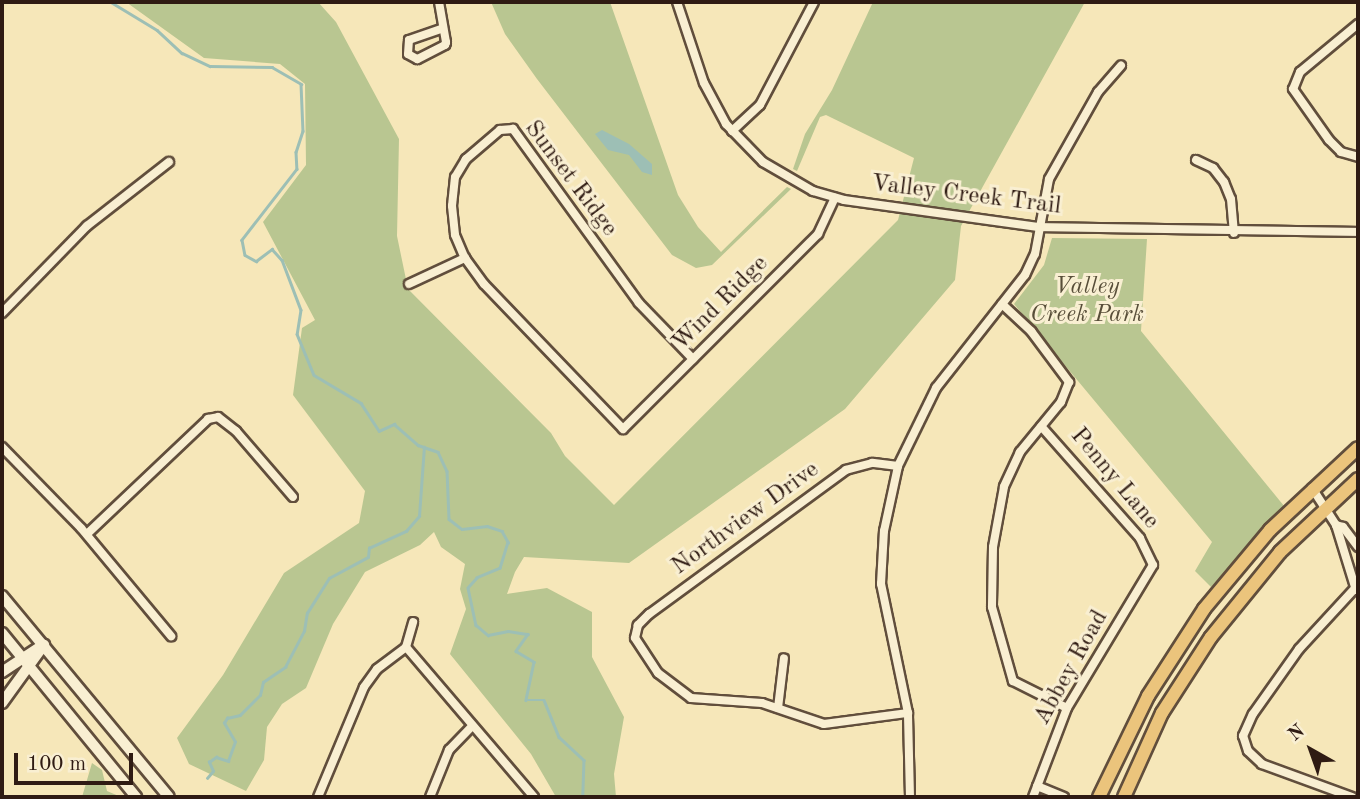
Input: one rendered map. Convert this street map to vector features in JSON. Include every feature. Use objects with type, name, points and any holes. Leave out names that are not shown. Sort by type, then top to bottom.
[{"type":"main road","points":[[1099,797],[1140,710],[1191,626],[1253,549],[1312,488],[1358,448]]},
{"type":"main road","points":[[1124,797],[1162,713],[1194,662],[1258,577],[1326,507],[1358,479]]},
{"type":"main road","points":[[2,596],[169,797]]},
{"type":"main road","points":[[2,633],[136,797]]},
{"type":"street","points":[[439,2],[443,28],[443,48],[417,59],[408,54],[409,40],[443,28]]},
{"type":"street","name":"Valley Creek Trail","points":[[677,2],[708,92],[732,131],[772,169],[835,198],[1038,227],[1234,233],[1358,232]]},
{"type":"street","points":[[732,131],[760,105],[814,2]]},
{"type":"street","points":[[1358,24],[1300,72],[1293,89],[1329,140],[1341,152],[1358,157]]},
{"type":"street","points":[[910,797],[908,712],[881,584],[884,531],[898,466],[936,388],[1032,264],[1038,227],[1054,169],[1098,92],[1121,66]]},
{"type":"street","name":"Sunset Ridge","points":[[623,429],[465,258],[452,216],[455,177],[471,153],[500,130],[510,128],[639,303],[693,359]]},
{"type":"street","points":[[1196,160],[1213,168],[1224,182],[1231,199],[1234,233]]},
{"type":"street","points":[[2,313],[87,226],[169,162]]},
{"type":"street","name":"Wind Ridge","points":[[623,429],[818,234],[835,198]]},
{"type":"street","points":[[409,284],[465,258]]},
{"type":"street","points":[[1002,304],[1040,341],[1069,382],[1067,392],[1020,452],[1004,487],[995,527],[990,590],[1008,673],[1019,686],[1067,708]]},
{"type":"street","points":[[87,534],[208,419],[218,417],[236,431],[293,497]]},
{"type":"street","name":"Penny Lane","points":[[1041,426],[1117,510],[1152,561]]},
{"type":"street","points":[[2,447],[11,460],[87,534],[171,636]]},
{"type":"street","points":[[2,468],[11,460]]},
{"type":"street","name":"Northview Drive","points":[[778,708],[747,701],[698,699],[681,693],[658,673],[635,638],[638,625],[649,614],[846,470],[872,463],[898,466]]},
{"type":"street","points":[[1312,488],[1336,525],[1357,589],[1330,611],[1280,674],[1243,736],[1248,751],[1262,764],[1352,797]]},
{"type":"street","points":[[1336,525],[1343,527],[1358,548]]},
{"type":"street","name":"Abbey Road","points":[[1033,797],[1067,708],[1150,572],[1152,561]]},
{"type":"street","points":[[318,797],[364,687],[377,669],[406,647],[413,622]]},
{"type":"street","points":[[2,671],[20,656],[44,645]]},
{"type":"street","points":[[2,703],[30,668],[44,645]]},
{"type":"street","points":[[406,647],[471,727],[534,797]]},
{"type":"street","points":[[785,658],[778,708],[824,724],[908,712]]},
{"type":"street","points":[[430,797],[449,750],[471,727]]},
{"type":"street","points":[[1037,786],[1064,797]]},
{"type":"green space","points":[[126,2],[318,2],[336,22],[399,139],[397,236],[408,289],[551,433],[565,456],[614,505],[898,220],[914,158],[826,115],[820,117],[797,171],[793,169],[805,134],[832,90],[873,2],[1085,2],[961,226],[955,280],[845,409],[629,563],[524,557],[507,594],[547,588],[592,612],[592,657],[624,717],[614,774],[616,797],[556,797],[531,754],[450,654],[466,609],[460,589],[465,564],[441,547],[434,532],[420,545],[365,572],[333,624],[306,688],[282,704],[267,727],[264,760],[246,791],[189,764],[177,738],[223,675],[284,573],[359,523],[365,491],[293,395],[302,328],[315,320],[263,222],[306,165],[305,84],[280,64],[204,58]]},
{"type":"green space","points":[[491,2],[610,2],[678,195],[698,227],[721,252],[787,187],[791,189],[712,265],[696,268],[672,255],[537,79],[505,34]]},
{"type":"green space","name":"Valley Creek Park","points":[[1052,238],[1147,239],[1141,331],[1284,506],[1211,587],[1195,571],[1212,542],[1014,304],[1044,265]]},
{"type":"green space","points":[[92,763],[102,770],[107,791],[121,797],[82,797]]},
{"type":"water","points":[[602,130],[629,144],[652,164],[652,175],[642,172],[629,155],[608,150],[595,134]]},
{"type":"waterway","points":[[111,2],[157,30],[182,53],[210,66],[272,67],[301,84],[303,131],[296,152],[297,169],[242,240],[245,255],[256,261],[272,249],[282,260],[301,310],[297,334],[314,375],[361,403],[379,431],[394,424],[418,445],[438,452],[447,471],[449,519],[462,529],[487,526],[502,531],[508,542],[500,568],[477,578],[468,588],[476,625],[488,635],[508,631],[528,634],[516,651],[534,662],[526,700],[544,700],[559,737],[584,760],[583,797]]},
{"type":"waterway","points":[[207,778],[213,771],[209,762],[216,757],[228,761],[235,742],[224,723],[227,718],[240,715],[260,695],[263,682],[285,667],[304,631],[307,613],[329,578],[368,557],[369,548],[406,531],[419,516],[424,447]]}]
